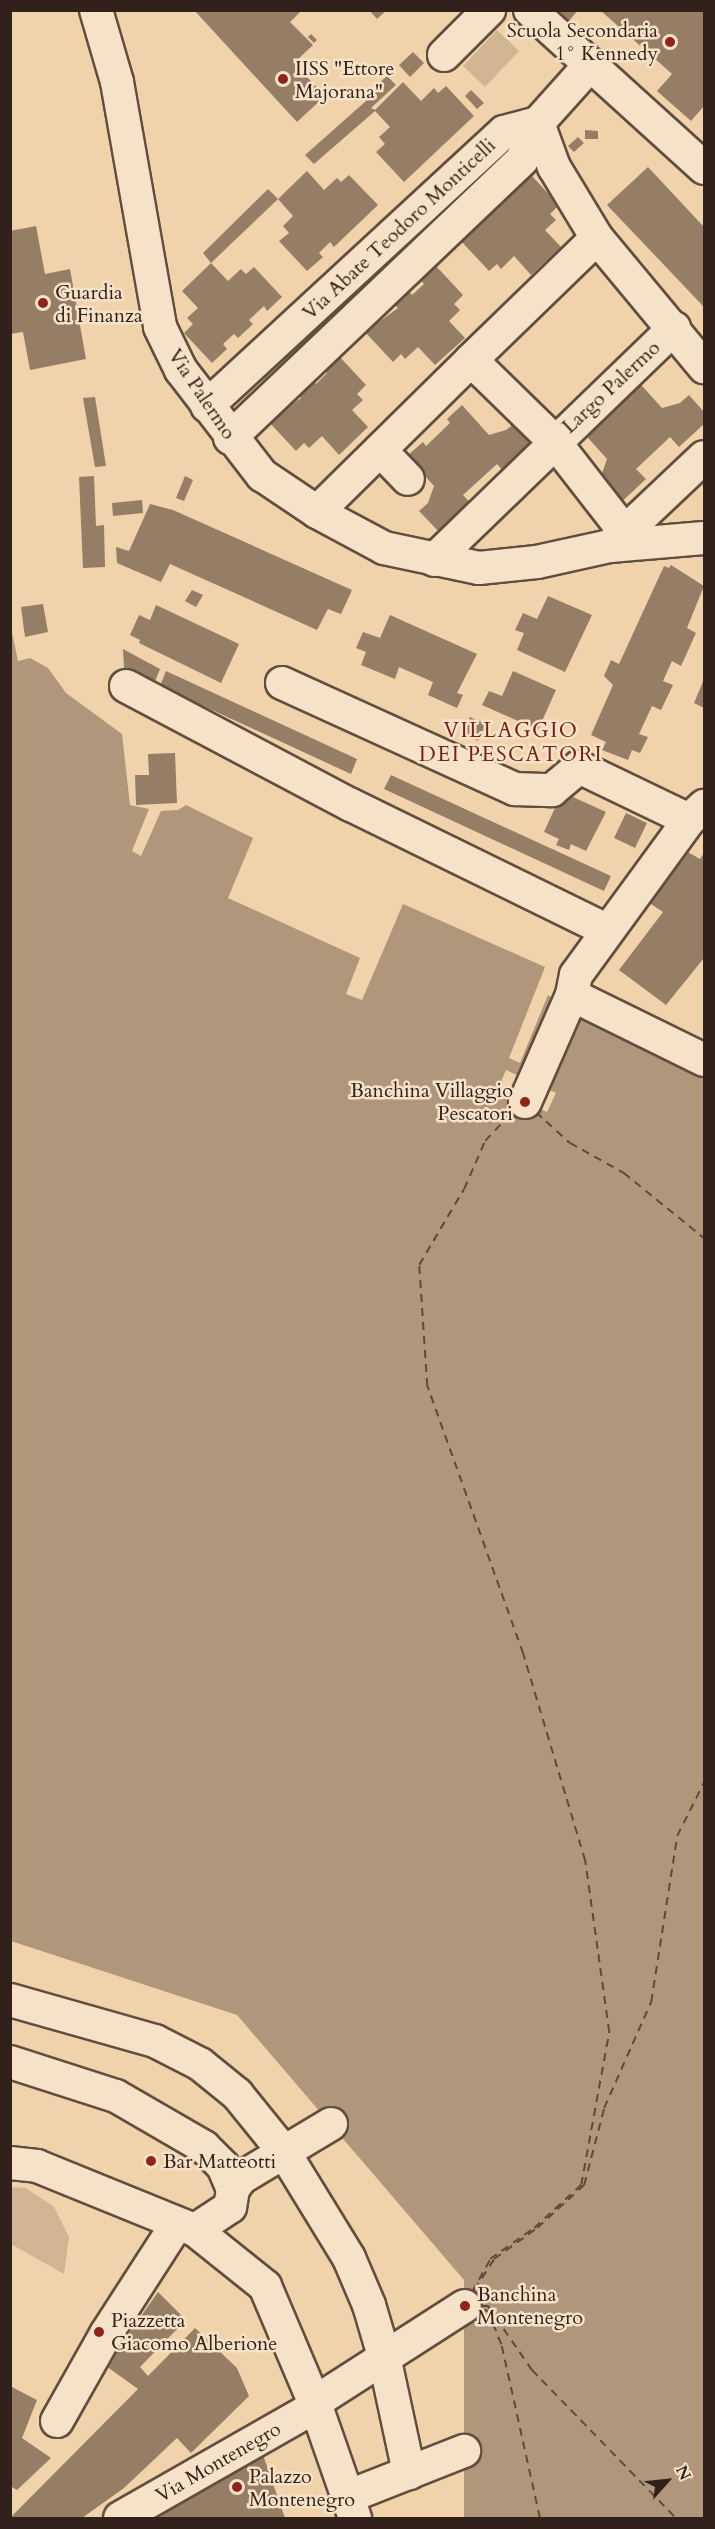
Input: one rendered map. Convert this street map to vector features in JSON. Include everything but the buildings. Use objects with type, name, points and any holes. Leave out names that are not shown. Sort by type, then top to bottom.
[{"type":"street","name":"Via Palermo","points":[[96,10],[117,82],[160,327],[181,370],[230,438],[262,475],[317,512],[384,548],[434,560],[479,567],[537,562],[617,538],[705,538]]},
{"type":"street","points":[[444,55],[489,10]]},
{"type":"street","points":[[530,10],[705,168]]},
{"type":"street","points":[[538,123],[591,64]]},
{"type":"street","name":"Via Abate Teodoro Monticelli","points":[[207,406],[504,132],[538,123]]},
{"type":"street","name":"Via Abate Teodoro Monticelli","points":[[230,438],[522,160],[538,123]]},
{"type":"street","name":"Largo Palermo","points":[[538,123],[554,167],[597,238],[705,367]]},
{"type":"street","points":[[317,512],[597,238]]},
{"type":"street","name":"Largo Palermo","points":[[471,360],[554,441],[674,328]]},
{"type":"street","points":[[434,560],[554,441],[617,538],[705,457]]},
{"type":"street","points":[[380,450],[408,479]]},
{"type":"street","points":[[282,683],[515,789],[552,790],[579,767],[697,813],[606,930],[576,975],[572,995],[525,1102]]},
{"type":"street","points":[[126,686],[351,805],[606,930]]},
{"type":"street","points":[[572,995],[705,1060]]},
{"type":"street","points":[[10,2000],[155,2041],[200,2064],[237,2094],[284,2152],[349,2258],[369,2305],[384,2356],[409,2473]]},
{"type":"street","points":[[10,2062],[116,2096],[174,2127],[204,2147],[223,2166],[233,2189]]},
{"type":"street","points":[[57,2421],[106,2334],[186,2227],[230,2207],[233,2189],[241,2178],[331,2124]]},
{"type":"street","points":[[10,2163],[38,2166],[186,2227],[265,2286],[318,2403],[351,2508],[409,2473],[464,2451]]},
{"type":"street","name":"Via Montenegro","points":[[120,2518],[318,2403],[384,2356],[465,2306]]},
{"type":"shaded area","points":[[497,30],[519,51],[485,87],[463,66]]},
{"type":"shaded area","points":[[10,623],[18,661],[30,658],[48,668],[66,693],[122,734],[130,805],[149,809],[132,851],[141,856],[161,811],[178,810],[186,805],[253,838],[228,898],[360,958],[346,994],[362,1000],[403,904],[545,967],[509,1058],[520,1063],[548,995],[561,1005],[580,1009],[704,1068],[704,2518],[464,2518],[464,2280],[237,2015],[11,1941]]},
{"type":"shaded area","points":[[10,2187],[26,2188],[54,2207],[69,2237],[64,2274],[11,2244]]},
{"type":"pier","points":[[506,1070],[556,1093],[547,1112],[498,1089]]},
{"type":"ferry route","points":[[472,2292],[490,2259],[534,2228],[581,2185],[609,2032],[585,1861],[523,1654],[427,1386],[419,1265],[464,1189],[485,1141],[514,1110]]},
{"type":"ferry route","points":[[536,1112],[570,1143],[624,1173],[704,1238]]},
{"type":"ferry route","points":[[474,2290],[494,2259],[537,2228],[584,2185],[604,2108],[651,2002],[677,1836],[704,1782]]},
{"type":"ferry route","points":[[480,2306],[488,2306],[532,2370],[676,2518]]},
{"type":"ferry route","points":[[480,2309],[488,2311],[502,2346],[540,2518]]},
{"type":"place","name":"Scuola Secondaria 1° Kennedy","points":[[670,42]]},
{"type":"place","name":"IISS \"Ettore Majorana\"","points":[[283,79]]},
{"type":"place","name":"Guardia di Finanza","points":[[43,303]]},
{"type":"place","name":"Banchina Villaggio Pescatori","points":[[525,1102]]},
{"type":"place","name":"Bar Matteotti","points":[[151,2161]]},
{"type":"place","name":"Banchina Montenegro","points":[[465,2306]]},
{"type":"place","name":"Piazzetta Giacomo Alberione","points":[[99,2332]]},
{"type":"place","name":"Palazzo Montenegro","points":[[237,2487]]},
{"type":"district","name":"VILLAGGIO DEI PESCATORI","points":[[511,743]]}]
